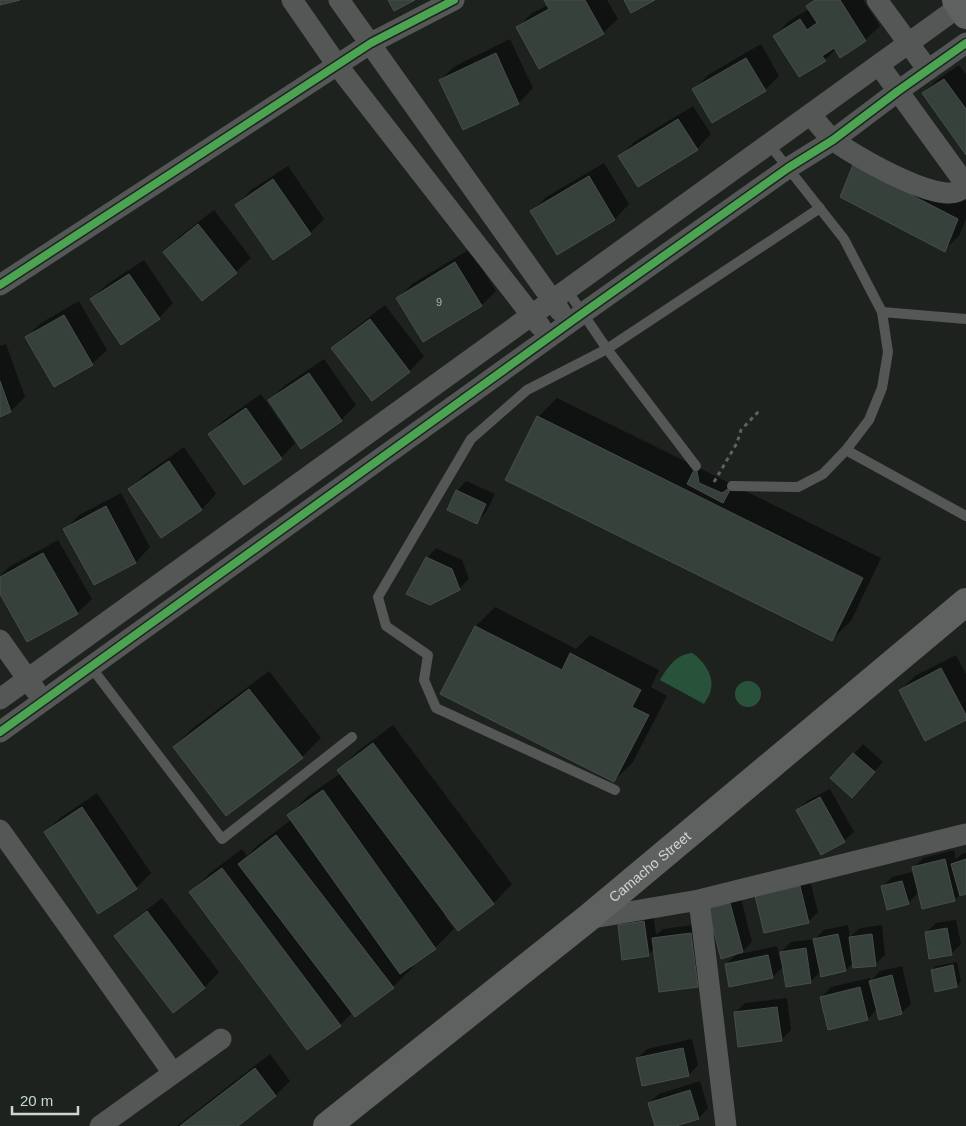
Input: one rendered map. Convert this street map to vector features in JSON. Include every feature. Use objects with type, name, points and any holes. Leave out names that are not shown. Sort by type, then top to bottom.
[{"type":"main road","name":"Camacho Street","points":[[327,1126],[587,919],[966,602]]},
{"type":"street","points":[[292,0],[337,65],[549,339]]},
{"type":"street","points":[[338,0],[576,318]]},
{"type":"street","points":[[0,285],[371,43],[454,0]]},
{"type":"street","points":[[877,0],[928,70]]},
{"type":"street","points":[[0,699],[961,7]]},
{"type":"street","points":[[0,732],[576,318],[788,168],[833,140],[966,43]]},
{"type":"street","points":[[810,114],[833,140],[873,164],[925,190],[942,194],[960,191],[964,182],[879,65]]},
{"type":"street","points":[[0,640],[43,702]]},
{"type":"street","points":[[0,830],[173,1073]]},
{"type":"street","points":[[587,919],[699,900],[966,834]]},
{"type":"street","points":[[699,900],[726,1126]]},
{"type":"street","points":[[100,1126],[221,1039]]},
{"type":"lane","points":[[732,486],[798,488],[823,474],[846,450],[869,420],[882,388],[888,352],[882,312],[844,239],[769,144]]},
{"type":"lane","points":[[615,790],[436,708],[424,680],[428,655],[386,626],[378,597],[471,439],[528,390],[607,349],[820,208]]},
{"type":"lane","points":[[882,312],[966,319]]},
{"type":"lane","points":[[576,318],[607,349],[696,466]]},
{"type":"lane","points":[[846,450],[966,516]]},
{"type":"lane","points":[[91,667],[222,838],[352,737]]},
{"type":"path","points":[[714,482],[737,443],[741,430],[759,412]]},
{"type":"shaded area","points":[[692,653],[701,660],[710,675],[710,694],[704,704],[660,680],[669,666],[677,659]]},
{"type":"shaded area","points":[[748,681],[757,685],[761,694],[757,703],[748,707],[739,703],[735,694],[739,685]]},
{"type":"building","points":[[0,0],[20,0],[0,5]]},
{"type":"building","points":[[388,0],[415,0],[394,11]]},
{"type":"building","points":[[544,0],[585,0],[604,34],[539,69],[516,27],[549,9]]},
{"type":"building","points":[[624,0],[655,0],[631,13]]},
{"type":"building","points":[[815,0],[840,0],[866,41],[840,58],[834,48],[822,56],[826,61],[799,77],[773,36],[800,19],[807,30],[817,23],[806,6]]},
{"type":"building","points":[[496,53],[519,104],[463,130],[439,80]]},
{"type":"building","points":[[746,58],[766,91],[712,123],[692,89]]},
{"type":"building","points":[[944,79],[966,109],[966,155],[922,93]]},
{"type":"building","points":[[678,119],[698,150],[638,187],[618,156]]},
{"type":"building","points":[[853,165],[958,219],[945,252],[840,197]]},
{"type":"building","points":[[589,176],[615,220],[557,255],[530,211]]},
{"type":"building","points":[[273,179],[311,234],[273,260],[235,205]]},
{"type":"building","points":[[198,224],[237,273],[202,301],[163,252]]},
{"type":"building","points":[[455,262],[482,306],[423,342],[396,298]]},
{"type":"building","points":[[129,274],[160,319],[121,345],[90,299]]},
{"type":"building","points":[[64,315],[93,365],[54,387],[25,337]]},
{"type":"building","points":[[370,319],[410,372],[372,401],[331,348]]},
{"type":"building","points":[[309,373],[342,421],[301,449],[268,400]]},
{"type":"building","points":[[0,381],[11,412],[0,417]]},
{"type":"building","points":[[246,408],[282,459],[244,485],[208,434]]},
{"type":"building","points":[[537,416],[863,578],[832,641],[505,480]]},
{"type":"building","points":[[169,461],[202,510],[161,538],[128,489]]},
{"type":"building","points":[[696,466],[699,483],[722,493],[732,486],[723,503],[687,484]]},
{"type":"building","points":[[456,490],[486,504],[477,524],[447,510]]},
{"type":"building","points":[[106,506],[136,563],[94,585],[63,529]]},
{"type":"building","points":[[43,553],[78,614],[27,642],[0,594],[0,577]]},
{"type":"building","points":[[426,557],[452,569],[460,590],[430,605],[406,594]]},
{"type":"building","points":[[475,626],[562,670],[570,653],[641,690],[632,707],[649,715],[614,782],[440,694]]},
{"type":"building","points":[[941,668],[966,715],[966,720],[925,741],[899,690]]},
{"type":"building","points":[[249,689],[303,758],[226,816],[173,747]]},
{"type":"building","points":[[373,743],[494,904],[458,931],[337,770]]},
{"type":"building","points":[[853,753],[875,772],[852,798],[830,778]]},
{"type":"building","points":[[323,790],[436,949],[400,974],[287,815]]},
{"type":"building","points":[[820,797],[845,842],[821,855],[796,810]]},
{"type":"building","points":[[82,807],[137,889],[98,914],[44,832]]},
{"type":"building","points":[[276,835],[394,988],[355,1017],[238,864]]},
{"type":"building","points":[[945,859],[955,901],[922,909],[912,867]]},
{"type":"building","points":[[966,859],[966,894],[960,896],[951,864]]},
{"type":"building","points":[[222,868],[341,1026],[307,1050],[189,892]]},
{"type":"building","points":[[902,881],[909,904],[887,910],[881,886]]},
{"type":"building","points":[[800,886],[809,923],[764,933],[755,896]]},
{"type":"building","points":[[730,903],[743,952],[721,959],[708,909]]},
{"type":"building","points":[[147,911],[205,988],[173,1013],[114,936]]},
{"type":"building","points":[[644,921],[649,956],[622,960],[618,925]]},
{"type":"building","points":[[947,928],[952,955],[929,959],[925,932]]},
{"type":"building","points":[[691,933],[698,987],[659,992],[652,938]]},
{"type":"building","points":[[838,934],[846,971],[821,977],[813,939]]},
{"type":"building","points":[[872,934],[876,966],[853,968],[849,937]]},
{"type":"building","points":[[806,948],[811,983],[786,987],[780,952]]},
{"type":"building","points":[[768,955],[773,978],[729,987],[725,964]]},
{"type":"building","points":[[953,965],[957,987],[935,992],[931,970]]},
{"type":"building","points":[[892,975],[902,1014],[879,1020],[869,981]]},
{"type":"building","points":[[860,987],[868,1020],[828,1030],[820,997]]},
{"type":"building","points":[[777,1007],[782,1041],[738,1047],[734,1012]]},
{"type":"building","points":[[683,1048],[689,1076],[642,1086],[636,1058]]},
{"type":"building","points":[[255,1068],[276,1096],[238,1126],[180,1126]]},
{"type":"building","points":[[690,1090],[699,1119],[676,1126],[655,1126],[648,1103]]},
{"type":"cycle path","points":[[0,285],[371,43],[454,0]]},
{"type":"cycle path","points":[[0,732],[583,313],[788,168],[833,140],[966,43]]}]
